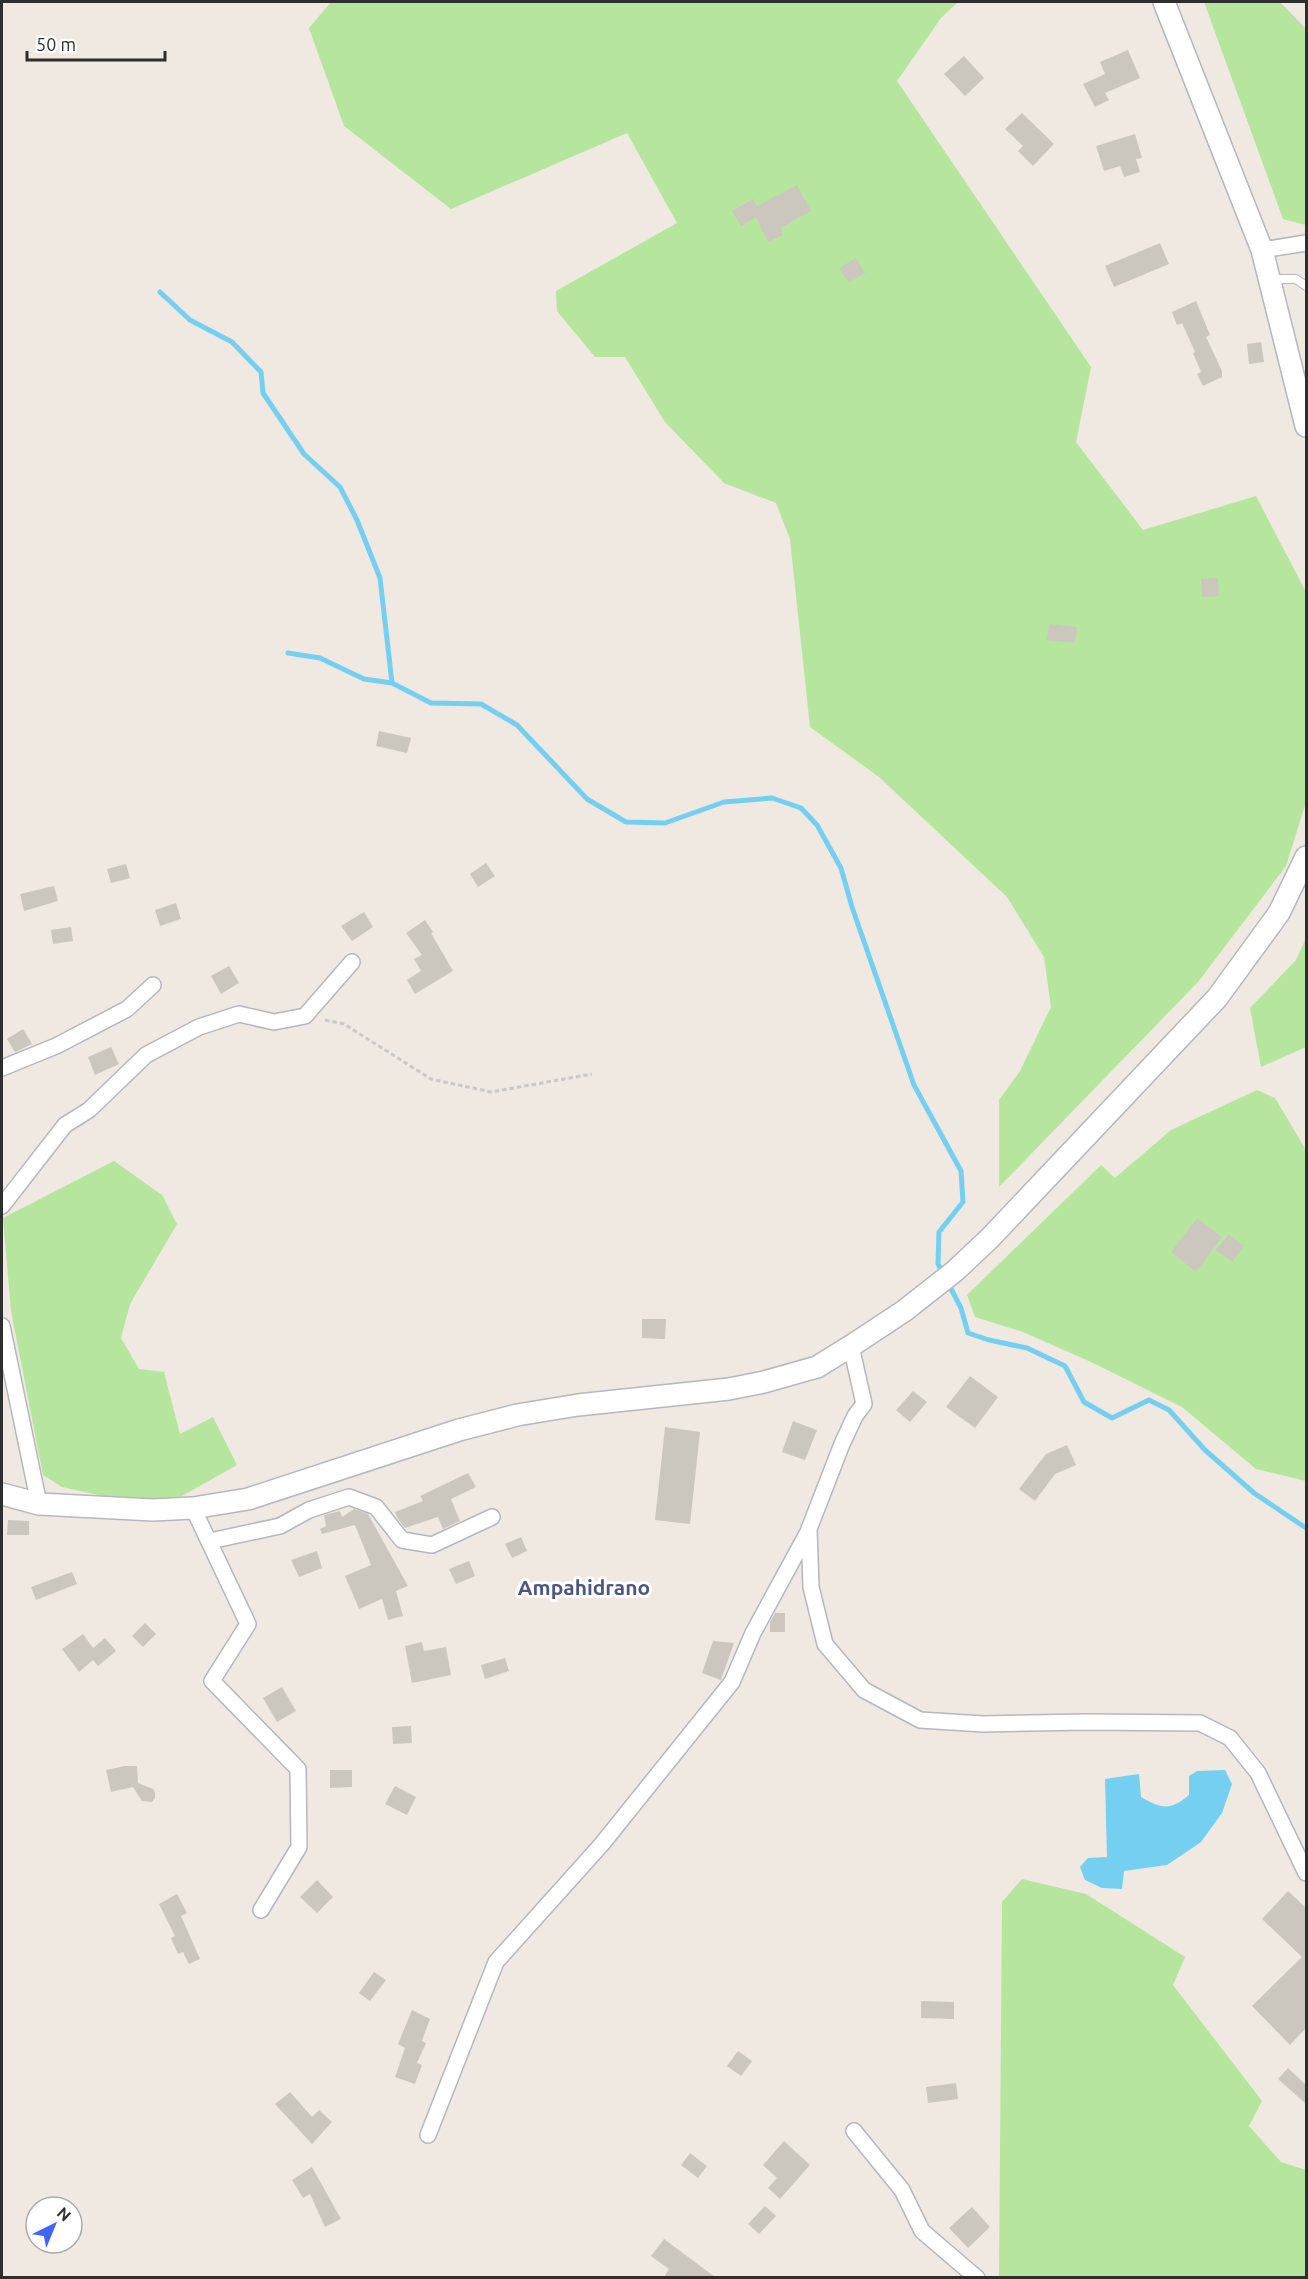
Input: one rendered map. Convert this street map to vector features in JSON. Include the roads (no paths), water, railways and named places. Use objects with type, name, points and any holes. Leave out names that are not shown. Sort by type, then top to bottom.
[{"type":"street","points":[[1164,2],[1262,250],[1306,426]]},
{"type":"street","points":[[1262,250],[1306,242]]},
{"type":"street","points":[[2,1494],[39,1504],[153,1510],[194,1508],[248,1499],[459,1430],[517,1415],[578,1405],[729,1389],[817,1367],[904,1311],[955,1271],[990,1238],[1217,998],[1279,913],[1306,857]]},
{"type":"street","points":[[2,1206],[65,1125],[89,1110],[146,1056],[199,1026],[239,1014],[274,1023],[305,1016],[352,962]]},
{"type":"street","points":[[2,1068],[56,1046],[127,1009],[153,985]]},
{"type":"street","points":[[2,1326],[39,1504]]},
{"type":"street","points":[[428,2135],[496,1962],[602,1844],[732,1682],[753,1633],[810,1529],[842,1444],[855,1416],[864,1404],[851,1346]]},
{"type":"street","points":[[210,1541],[279,1526],[309,1510],[349,1497],[376,1507],[402,1540],[432,1545],[492,1517]]},
{"type":"street","points":[[194,1508],[248,1624],[212,1681],[298,1769],[299,1847],[261,1910]]},
{"type":"street","points":[[810,1529],[811,1587],[825,1644],[864,1690],[920,1720],[983,1724],[1200,1723],[1230,1738],[1258,1773],[1306,1873]]},
{"type":"street","points":[[854,2131],[902,2190],[922,2231],[977,2277]]},
{"type":"lane","points":[[1269,279],[1296,279],[1306,286]]},
{"type":"water","points":[[1225,1770],[1232,1784],[1222,1813],[1201,1842],[1167,1865],[1124,1871],[1122,1889],[1102,1888],[1085,1880],[1080,1867],[1088,1858],[1107,1857],[1105,1779],[1139,1774],[1141,1797],[1160,1806],[1171,1806],[1189,1795],[1189,1776],[1197,1771]]},
{"type":"waterway","points":[[165,297],[160,292],[190,320],[232,342],[261,372],[263,393],[304,454],[340,487],[357,520],[380,578],[392,683]]},
{"type":"waterway","points":[[288,653],[320,658],[364,679],[392,683],[431,703],[481,704],[517,725],[587,799],[626,822],[665,823],[724,802],[772,798],[801,808],[817,825],[841,868],[852,907],[914,1085],[961,1171],[963,1202],[939,1232],[938,1264],[944,1275]]},
{"type":"waterway","points":[[948,1283],[961,1308],[968,1333],[1027,1348],[1065,1366],[1084,1402],[1112,1418],[1149,1400],[1169,1410],[1205,1450],[1254,1493],[1306,1528]]},
{"type":"district","name":"Ampahidrano","points":[[584,1588]]}]
